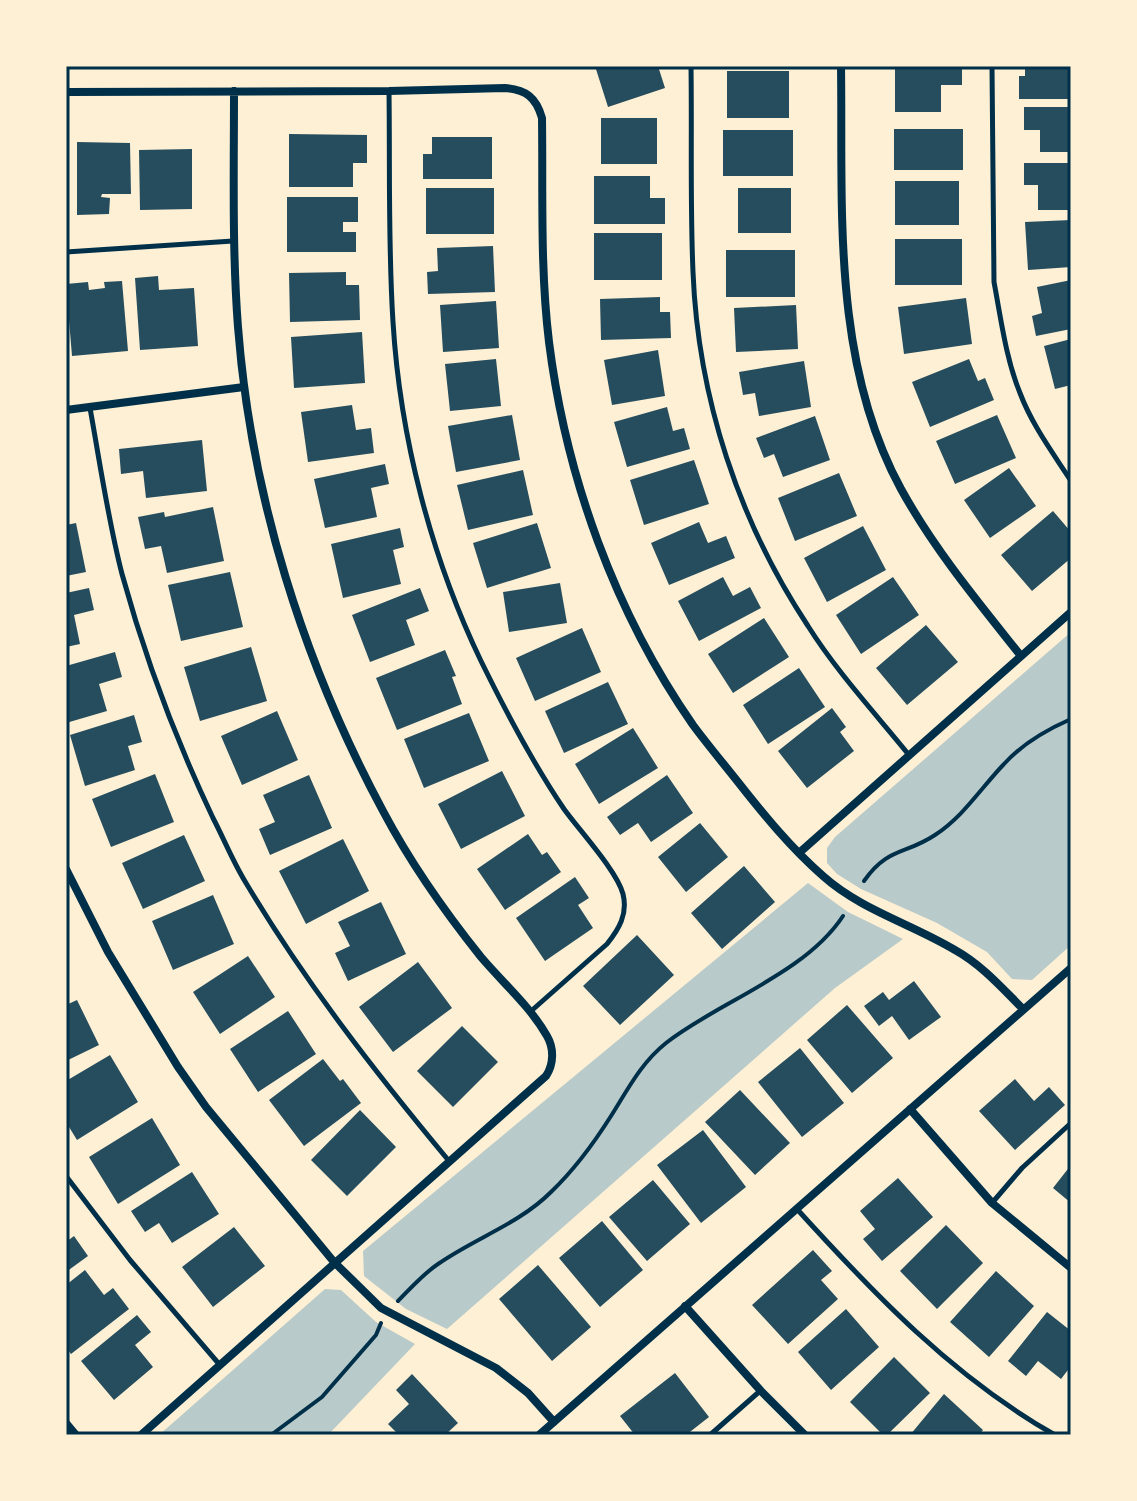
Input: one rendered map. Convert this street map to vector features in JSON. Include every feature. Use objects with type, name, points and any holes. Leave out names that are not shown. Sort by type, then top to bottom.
[{"type":"street","points":[[841,66],[845,270],[860,376],[876,433],[899,486],[925,530],[1021,656]]},
{"type":"street","points":[[66,92],[505,88],[517,89],[533,97],[542,118],[545,282],[549,340],[561,414],[586,508],[622,598],[663,678],[693,725],[760,810],[799,853],[843,892],[957,950],[988,973],[1023,1009]]},
{"type":"street","points":[[141,1435],[546,1076],[552,1060],[548,1037],[481,957],[437,897],[384,813],[338,720],[290,595],[252,445],[237,325],[234,91]]},
{"type":"street","points":[[66,410],[244,387]]},
{"type":"street","points":[[799,853],[1071,612]]},
{"type":"street","points":[[66,869],[108,952],[178,1067],[206,1107],[334,1262],[386,1311],[496,1368],[528,1393],[554,1422]]},
{"type":"street","points":[[539,1435],[1071,968]]},
{"type":"street","points":[[910,1109],[992,1203],[1071,1268]]},
{"type":"street","points":[[685,1306],[805,1435]]},
{"type":"street","points":[[66,1423],[76,1435]]},
{"type":"lane","points":[[691,66],[693,274],[710,394],[732,478],[763,546],[807,626],[909,755]]},
{"type":"lane","points":[[992,66],[994,282],[1019,392],[1036,428],[1071,481]]},
{"type":"lane","points":[[389,91],[393,324],[405,421],[430,524],[465,629],[504,710],[551,789],[613,874],[623,894],[623,916],[607,944],[530,1012]]},
{"type":"lane","points":[[66,252],[234,241]]},
{"type":"lane","points":[[90,407],[122,574],[145,649],[198,786],[244,880],[311,986],[361,1054],[449,1161]]},
{"type":"lane","points":[[992,1203],[1022,1168],[1071,1123]]},
{"type":"lane","points":[[66,1176],[130,1260],[219,1364]]},
{"type":"lane","points":[[796,1208],[874,1294],[944,1358],[1015,1412],[1055,1435]]},
{"type":"lane","points":[[710,1435],[761,1391]]},
{"type":"path","points":[[864,881],[889,854],[919,844],[947,827],[1017,751],[1049,729],[1071,719]]},
{"type":"path","points":[[271,1435],[322,1397],[376,1335],[386,1311],[439,1263],[524,1215],[551,1193],[580,1160],[613,1114],[631,1081],[656,1052],[793,963],[822,940],[843,916]]},
{"type":"shaded area","points":[[1071,632],[1071,945],[1032,980],[1012,979],[987,952],[937,923],[861,889],[837,874],[827,863],[827,848],[835,837]]},
{"type":"shaded area","points":[[808,883],[848,912],[903,939],[835,988],[447,1329],[406,1309],[364,1276],[363,1251]]},
{"type":"shaded area","points":[[325,1289],[341,1290],[376,1322],[415,1344],[328,1435],[159,1435]]},
{"type":"building","points":[[595,66],[658,66],[665,88],[608,107]]},
{"type":"building","points":[[895,66],[962,66],[962,85],[941,85],[941,112],[895,112]]},
{"type":"building","points":[[1025,66],[1071,66],[1071,99],[1019,99],[1019,76],[1025,76]]},
{"type":"building","points":[[727,71],[789,71],[789,118],[727,118]]},
{"type":"building","points":[[1024,107],[1071,107],[1071,152],[1040,152],[1040,130],[1024,130]]},
{"type":"building","points":[[601,118],[657,118],[657,164],[601,164]]},
{"type":"building","points":[[894,129],[963,129],[963,170],[894,170]]},
{"type":"building","points":[[723,130],[793,130],[793,176],[723,176]]},
{"type":"building","points":[[289,134],[367,135],[367,163],[353,163],[353,187],[289,187]]},
{"type":"building","points":[[432,137],[492,137],[492,179],[423,179],[423,154],[432,154]]},
{"type":"building","points":[[77,142],[130,143],[131,194],[102,194],[101,197],[110,198],[109,214],[77,215]]},
{"type":"building","points":[[192,149],[192,209],[140,210],[139,150]]},
{"type":"building","points":[[1024,163],[1071,163],[1071,210],[1038,210],[1038,185],[1024,185]]},
{"type":"building","points":[[594,176],[650,176],[650,198],[665,198],[665,224],[594,224]]},
{"type":"building","points":[[895,181],[959,181],[959,225],[895,225]]},
{"type":"building","points":[[426,188],[494,188],[494,234],[426,234]]},
{"type":"building","points":[[738,188],[791,188],[791,233],[738,233]]},
{"type":"building","points":[[287,197],[358,197],[358,222],[343,222],[343,232],[356,232],[356,252],[287,252]]},
{"type":"building","points":[[1071,220],[1071,267],[1028,270],[1025,222]]},
{"type":"building","points":[[594,233],[662,233],[662,280],[594,280]]},
{"type":"building","points":[[895,239],[962,239],[962,285],[895,285]]},
{"type":"building","points":[[493,246],[495,292],[428,294],[427,272],[438,271],[437,248]]},
{"type":"building","points":[[726,250],[795,250],[795,297],[726,297]]},
{"type":"building","points":[[346,272],[346,285],[359,285],[360,320],[290,322],[289,273]]},
{"type":"building","points":[[158,276],[159,290],[194,288],[198,346],[140,350],[135,278]]},
{"type":"building","points":[[1071,280],[1071,329],[1036,336],[1032,316],[1042,313],[1037,287]]},
{"type":"building","points":[[122,281],[128,351],[72,356],[66,284],[88,282],[89,290],[105,288],[104,282]]},
{"type":"building","points":[[660,297],[660,312],[670,312],[671,338],[601,340],[600,299]]},
{"type":"building","points":[[966,298],[972,344],[904,354],[898,307]]},
{"type":"building","points":[[496,301],[499,348],[443,352],[440,305]]},
{"type":"building","points":[[796,305],[798,349],[736,352],[734,308]]},
{"type":"building","points":[[362,332],[365,383],[294,388],[291,337]]},
{"type":"building","points":[[1071,339],[1071,385],[1055,389],[1044,346]]},
{"type":"building","points":[[658,350],[665,396],[612,405],[604,360]]},
{"type":"building","points":[[496,359],[501,406],[450,411],[445,364]]},
{"type":"building","points":[[969,359],[978,381],[985,378],[994,400],[930,427],[912,382]]},
{"type":"building","points":[[804,361],[811,407],[759,416],[755,393],[743,395],[739,372]]},
{"type":"building","points":[[352,405],[356,430],[371,428],[374,453],[308,462],[301,412]]},
{"type":"building","points":[[667,407],[673,431],[684,428],[690,449],[627,467],[614,422]]},
{"type":"building","points":[[512,415],[520,460],[456,472],[448,426]]},
{"type":"building","points":[[997,415],[1016,458],[955,484],[936,441]]},
{"type":"building","points":[[815,416],[830,460],[783,477],[774,454],[764,458],[756,438]]},
{"type":"building","points":[[202,440],[207,491],[146,498],[143,471],[121,474],[119,449]]},
{"type":"building","points":[[694,460],[709,504],[644,525],[630,480]]},
{"type":"building","points":[[385,464],[389,484],[371,488],[377,517],[325,528],[314,479]]},
{"type":"building","points":[[1009,468],[1036,506],[990,538],[964,500]]},
{"type":"building","points":[[523,470],[533,515],[468,530],[457,485]]},
{"type":"building","points":[[839,473],[857,516],[795,541],[778,498]]},
{"type":"building","points":[[213,507],[224,561],[167,573],[161,546],[145,549],[138,517],[164,512],[165,517]]},
{"type":"building","points":[[1053,511],[1071,532],[1071,558],[1032,591],[1001,555]]},
{"type":"building","points":[[699,522],[708,543],[726,536],[735,558],[669,585],[651,543]]},
{"type":"building","points":[[76,523],[86,572],[66,576],[66,525]]},
{"type":"building","points":[[537,523],[551,568],[487,588],[473,543]]},
{"type":"building","points":[[863,526],[886,570],[827,602],[804,558]]},
{"type":"building","points":[[400,528],[404,547],[393,550],[401,584],[343,598],[331,544]]},
{"type":"building","points":[[230,572],[243,627],[181,641],[168,585]]},
{"type":"building","points":[[723,577],[733,596],[750,587],[761,608],[699,641],[678,601]]},
{"type":"building","points":[[893,577],[919,615],[861,654],[836,615]]},
{"type":"building","points":[[560,583],[567,623],[509,632],[503,592]]},
{"type":"building","points":[[89,588],[94,610],[74,615],[80,644],[66,647],[66,593]]},
{"type":"building","points":[[420,588],[429,611],[406,620],[415,645],[370,662],[352,615]]},
{"type":"building","points":[[764,618],[789,657],[733,693],[708,654]]},
{"type":"building","points":[[926,625],[958,662],[907,705],[876,668]]},
{"type":"building","points":[[582,628],[601,672],[535,701],[516,658]]},
{"type":"building","points":[[251,647],[267,701],[200,721],[184,667]]},
{"type":"building","points":[[445,650],[456,676],[452,677],[462,704],[397,730],[376,678]]},
{"type":"building","points":[[115,652],[122,677],[99,684],[107,711],[66,723],[66,666]]},
{"type":"building","points":[[799,668],[825,707],[768,744],[743,705]]},
{"type":"building","points":[[608,682],[628,724],[564,753],[545,711]]},
{"type":"building","points":[[832,708],[846,727],[840,732],[854,751],[807,788],[778,751]]},
{"type":"building","points":[[277,711],[298,760],[242,785],[221,736]]},
{"type":"building","points":[[469,713],[489,761],[424,788],[404,739]]},
{"type":"building","points":[[134,715],[142,742],[128,746],[135,770],[85,786],[70,735]]},
{"type":"building","points":[[633,728],[658,768],[599,804],[575,764]]},
{"type":"building","points":[[502,771],[525,816],[461,849],[438,804]]},
{"type":"building","points":[[155,774],[174,822],[111,847],[92,799]]},
{"type":"building","points":[[309,775],[332,828],[270,855],[259,829],[275,822],[263,795]]},
{"type":"building","points":[[667,775],[693,813],[651,842],[638,823],[620,835],[607,817]]},
{"type":"building","points":[[700,823],[728,857],[686,892],[658,857]]},
{"type":"building","points":[[528,834],[542,855],[547,852],[561,872],[505,910],[477,869]]},
{"type":"building","points":[[184,835],[205,881],[143,909],[122,863]]},
{"type":"building","points":[[343,839],[369,891],[306,924],[279,871]]},
{"type":"building","points":[[744,866],[775,902],[722,949],[691,913]]},
{"type":"building","points":[[575,877],[589,898],[578,905],[593,928],[545,961],[516,918]]},
{"type":"building","points":[[213,895],[234,944],[173,970],[152,921]]},
{"type":"building","points":[[381,902],[406,954],[348,981],[335,953],[350,946],[338,922]]},
{"type":"building","points":[[637,935],[674,975],[620,1025],[583,986]]},
{"type":"building","points":[[248,956],[275,997],[220,1034],[193,992]]},
{"type":"building","points":[[418,962],[452,1008],[393,1052],[359,1007]]},
{"type":"building","points":[[914,981],[941,1017],[909,1040],[892,1016],[879,1026],[864,1006],[883,992],[889,1000]]},
{"type":"building","points":[[77,1000],[99,1045],[66,1061],[66,1005]]},
{"type":"building","points":[[847,1005],[893,1058],[852,1093],[807,1040]]},
{"type":"building","points":[[288,1011],[316,1054],[258,1092],[230,1049]]},
{"type":"building","points":[[462,1026],[498,1062],[453,1107],[417,1071]]},
{"type":"building","points":[[800,1048],[844,1103],[802,1137],[758,1082]]},
{"type":"building","points":[[110,1055],[138,1102],[77,1140],[66,1122],[66,1081]]},
{"type":"building","points":[[323,1059],[361,1103],[304,1146],[269,1100]]},
{"type":"building","points":[[1015,1079],[1034,1101],[1049,1087],[1065,1105],[1015,1150],[979,1111]]},
{"type":"building","points":[[740,1090],[790,1143],[755,1175],[705,1122]]},
{"type":"building","points":[[360,1110],[396,1147],[347,1196],[311,1160]]},
{"type":"building","points":[[152,1118],[180,1165],[118,1204],[89,1157]]},
{"type":"building","points":[[703,1130],[746,1187],[701,1223],[657,1165]]},
{"type":"building","points":[[1071,1165],[1071,1203],[1053,1188]]},
{"type":"building","points":[[192,1172],[219,1214],[172,1243],[159,1223],[145,1232],[131,1211]]},
{"type":"building","points":[[898,1178],[933,1217],[882,1261],[863,1239],[875,1229],[860,1211]]},
{"type":"building","points":[[653,1180],[690,1224],[647,1261],[609,1217]]},
{"type":"building","points":[[602,1221],[643,1270],[600,1307],[559,1258]]},
{"type":"building","points":[[946,1225],[983,1263],[937,1309],[900,1271]]},
{"type":"building","points":[[234,1227],[265,1266],[213,1307],[182,1267]]},
{"type":"building","points":[[74,1236],[88,1256],[66,1272],[66,1242]]},
{"type":"building","points":[[813,1250],[832,1271],[821,1280],[838,1299],[788,1344],[752,1305]]},
{"type":"building","points":[[538,1265],[591,1327],[552,1361],[499,1299]]},
{"type":"building","points":[[85,1270],[104,1295],[113,1288],[129,1309],[71,1354],[66,1347],[66,1285]]},
{"type":"building","points":[[996,1271],[1034,1306],[989,1357],[950,1322]]},
{"type":"building","points":[[846,1309],[879,1347],[831,1390],[798,1352]]},
{"type":"building","points":[[1047,1312],[1071,1331],[1071,1366],[1061,1379],[1038,1361],[1026,1376],[1008,1361]]},
{"type":"building","points":[[137,1315],[151,1332],[135,1345],[153,1367],[114,1400],[81,1361]]},
{"type":"building","points":[[894,1357],[930,1393],[887,1435],[883,1435],[850,1402]]},
{"type":"building","points":[[675,1373],[709,1417],[686,1435],[635,1435],[620,1416]]},
{"type":"building","points":[[412,1374],[458,1423],[445,1435],[399,1435],[388,1424],[409,1404],[396,1390]]},
{"type":"building","points":[[944,1394],[983,1430],[979,1435],[910,1435]]}]
